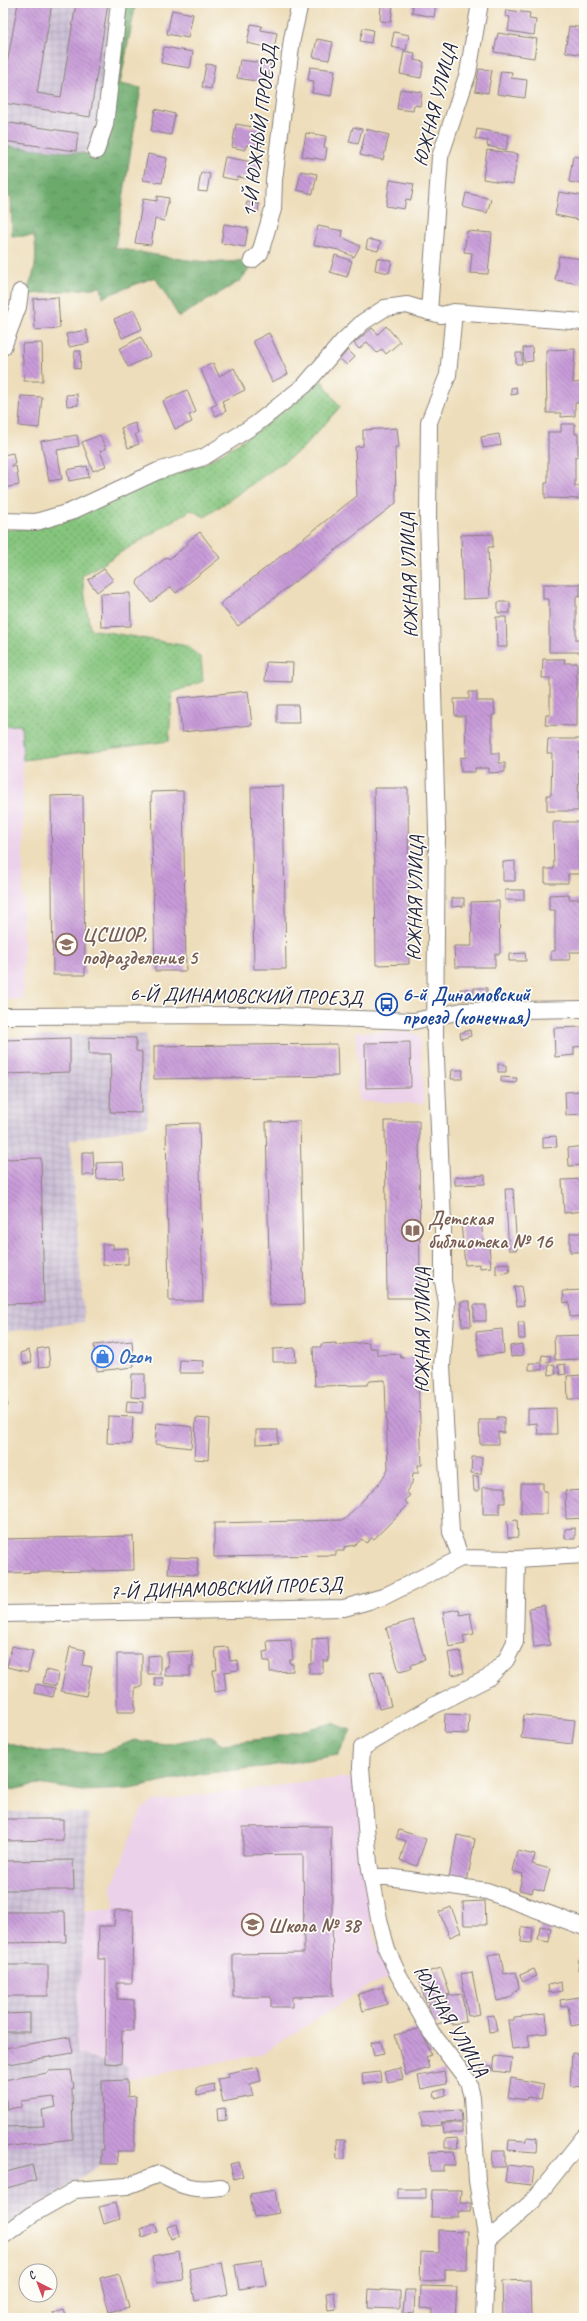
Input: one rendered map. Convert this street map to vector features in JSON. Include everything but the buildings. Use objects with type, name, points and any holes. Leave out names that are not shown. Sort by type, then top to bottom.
[{"type":"street","points":[[96,151],[105,125],[119,3]]},
{"type":"street","name":"1-Й ЮЖНЫЙ ПРОЕЗД","points":[[252,260],[260,253],[273,209],[274,180],[292,39],[300,3]]},
{"type":"street","name":"ЮЖНАЯ УЛИЦА","points":[[429,312],[440,157],[468,73],[480,3]]},
{"type":"street","points":[[3,347],[18,307],[20,292]]},
{"type":"street","points":[[3,522],[36,522],[70,512],[158,471],[204,458],[256,424],[305,385],[343,341],[368,318],[384,308],[407,305],[441,315],[454,312],[584,322]]},
{"type":"street","name":"ЮЖНАЯ УЛИЦА","points":[[454,312],[448,375],[429,422],[428,517],[437,829],[434,998],[436,1018],[437,1107],[443,1223],[443,1281],[447,1303],[442,1366],[444,1440],[451,1532],[461,1558]]},
{"type":"street","name":"6-Й ДИНАМОВСКИЙ ПРОЕЗД","points":[[3,1016],[249,1015],[414,1021],[436,1018],[462,1011],[584,1009]]},
{"type":"street","name":"7-Й ДИНАМОВСКИЙ ПРОЕЗД","points":[[3,1614],[344,1608],[383,1597],[430,1571],[461,1558],[517,1559],[584,1555]]},
{"type":"street","name":"ЮЖНАЯ УЛИЦА","points":[[484,2318],[486,2241],[477,2181],[472,2097],[468,2081],[431,2032],[398,1974],[383,1935],[372,1877],[361,1767],[362,1748],[431,1707],[488,1678],[506,1660],[515,1642],[517,1559]]},
{"type":"street","points":[[372,1877],[388,1877],[487,1891],[584,1927]]},
{"type":"street","points":[[486,2241],[533,2201],[584,2137]]},
{"type":"street","points":[[3,2236],[31,2215],[75,2190],[127,2186],[159,2174],[182,2186],[208,2189],[221,2187]]},
{"type":"shaded area","points":[[3,3],[115,3],[94,141],[84,153],[3,146]]},
{"type":"shaded area","points":[[21,725],[23,760],[23,999],[3,1000],[3,726]]},
{"type":"shaded area","points":[[356,1032],[409,1032],[420,1035],[424,1104],[359,1101]]},
{"type":"shaded area","points":[[146,1034],[148,1125],[70,1140],[84,1322],[3,1332],[3,1037]]},
{"type":"shaded area","name":"Школа № 38","points":[[340,1778],[359,1778],[366,1875],[375,1940],[391,1977],[372,1984],[262,2054],[127,2080],[128,2066],[105,2063],[77,2053],[76,2034],[85,1910],[114,1910],[112,1887],[141,1810],[154,1801]]},
{"type":"shaded area","points":[[3,1812],[89,1813],[85,1910],[76,2034],[77,2053],[105,2063],[128,2066],[128,2096],[136,2096],[134,2151],[118,2151],[118,2164],[101,2164],[3,2231]]},
{"type":"green space","points":[[126,3],[136,3],[120,84],[141,88],[115,248],[165,257],[202,261],[236,261],[250,258],[253,265],[240,281],[179,317],[155,277],[103,297],[101,287],[25,295],[35,267],[36,253],[34,236],[12,236],[11,197],[3,196],[3,146],[100,155]]},
{"type":"green space","points":[[322,381],[340,407],[302,449],[205,517],[191,510],[82,576],[90,629],[187,646],[201,658],[203,681],[172,693],[169,741],[23,760],[21,725],[3,726],[3,530],[35,527],[70,519],[160,479],[206,463],[259,430]]},
{"type":"green space","points":[[333,1723],[351,1730],[338,1755],[270,1766],[201,1774],[130,1789],[82,1791],[38,1784],[3,1792],[3,1742],[37,1751],[103,1753],[134,1740],[166,1744],[212,1736],[222,1744],[270,1738]]},
{"type":"place","name":"ЦСШОР, подразделение 5","points":[[67,945]]},
{"type":"place","name":"6-й Динамовский проезд (конечная)","points":[[386,1005]]},
{"type":"place","name":"Детская библиотека № 16","points":[[412,1230]]},
{"type":"place","name":"Ozon","points":[[103,1356]]},
{"type":"place","name":"Школа № 38","points":[[253,1925]]}]
